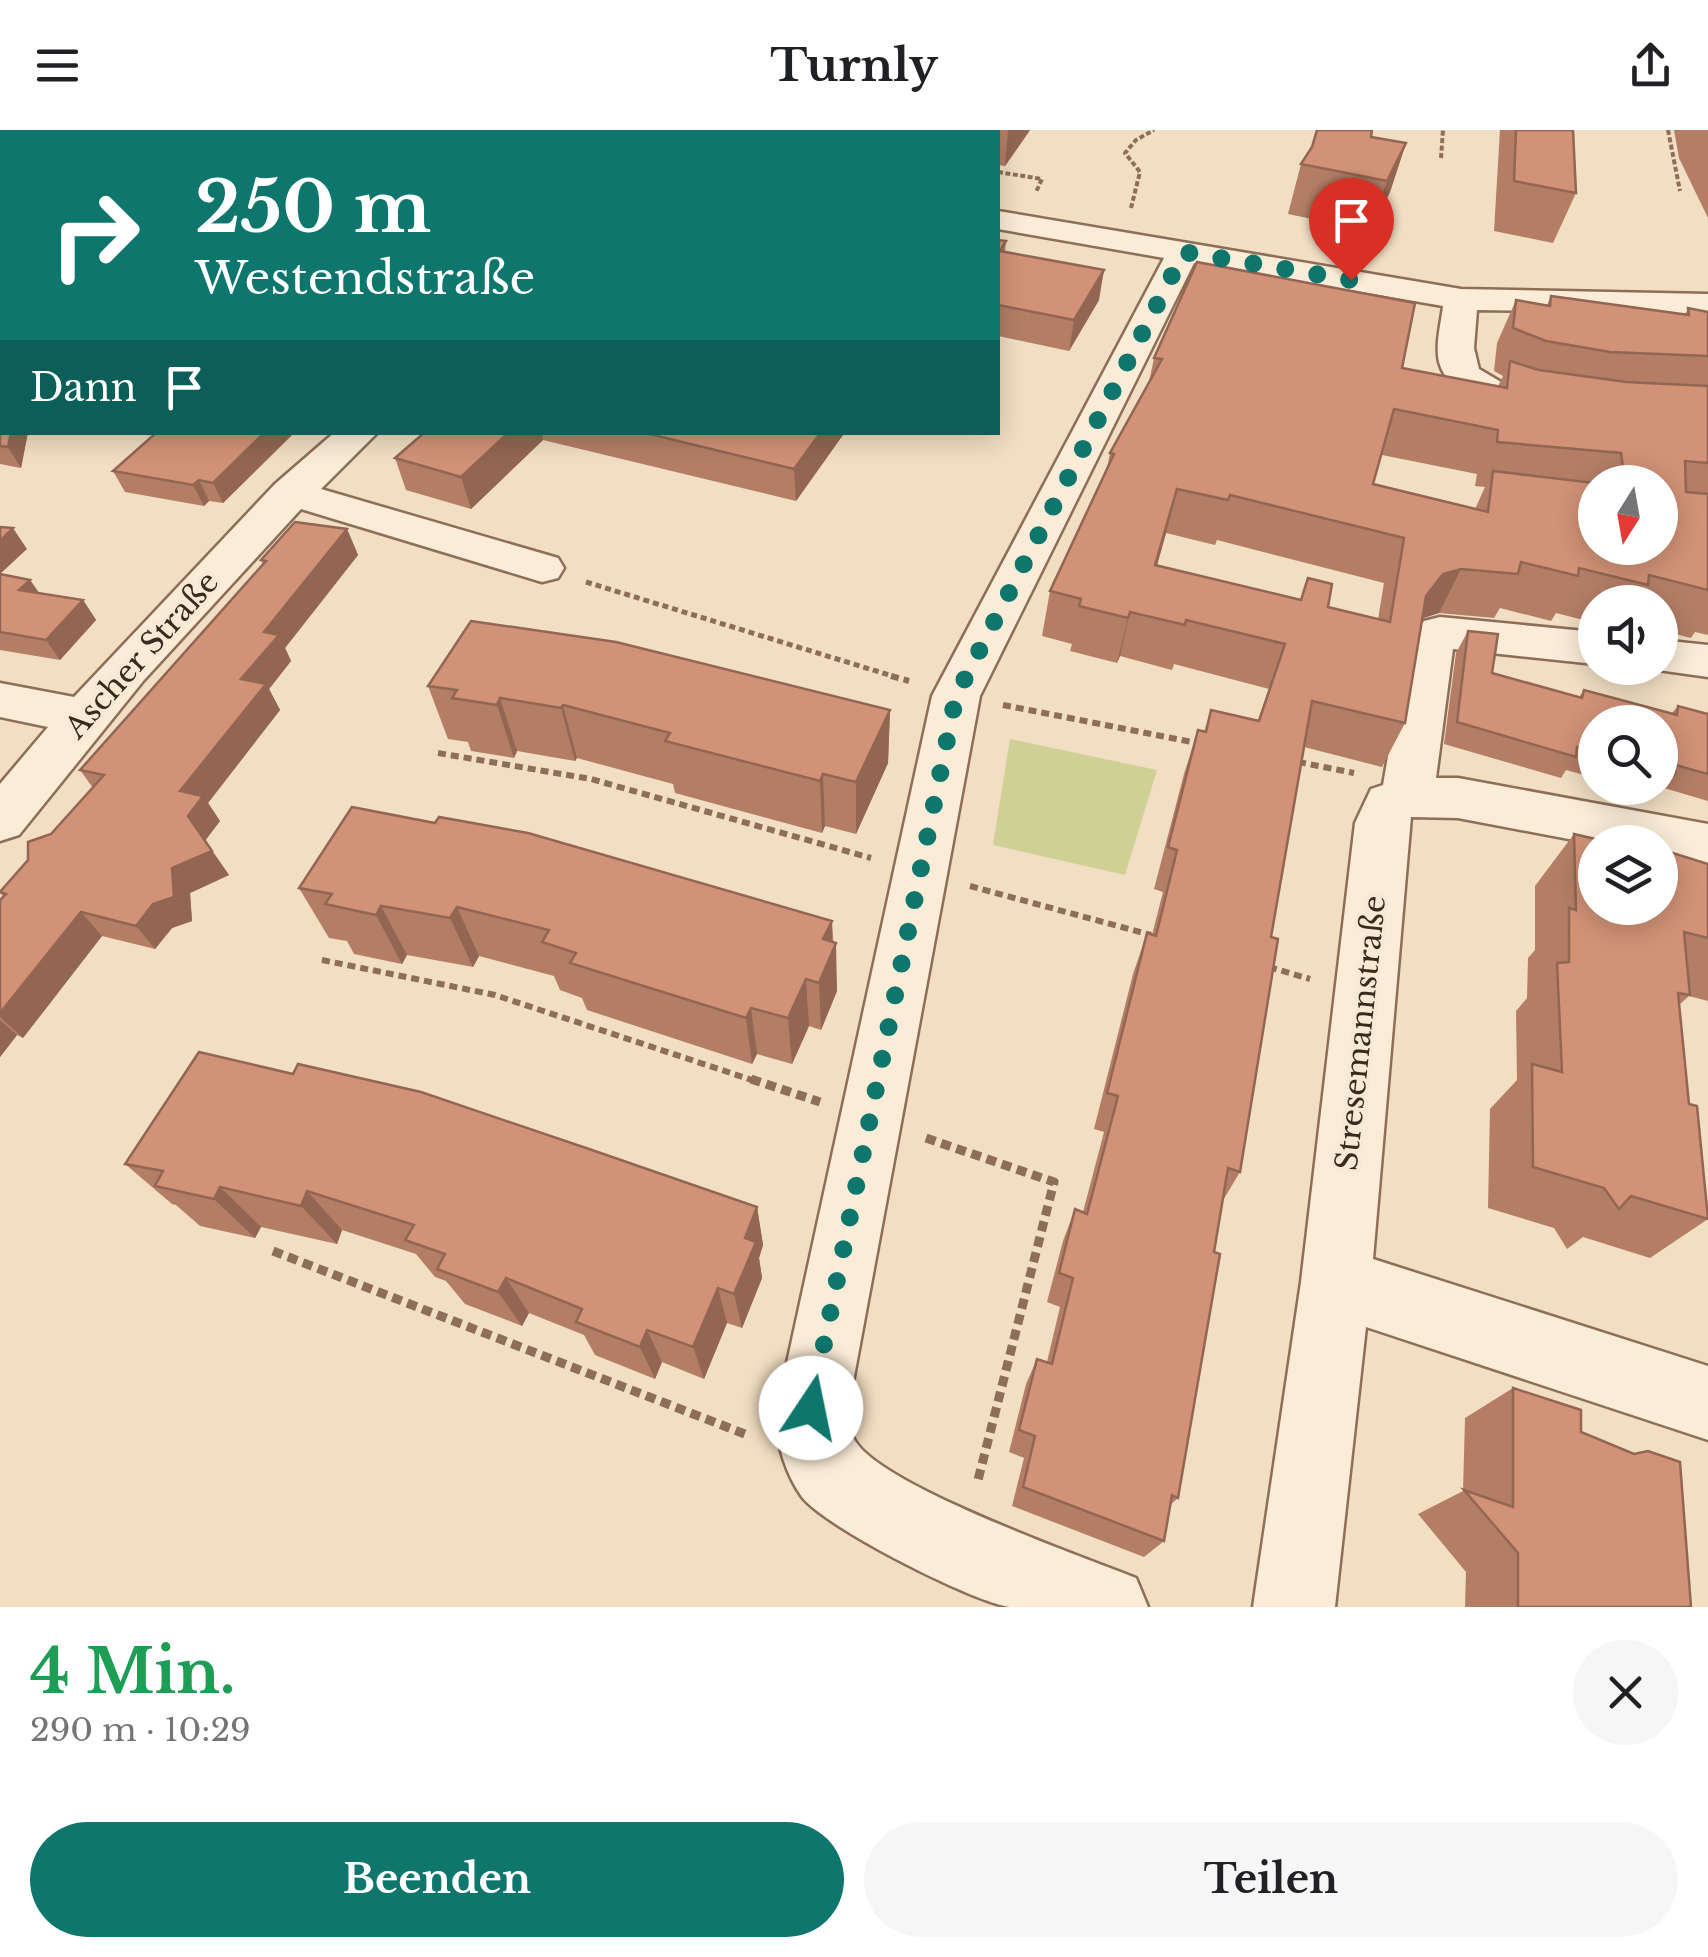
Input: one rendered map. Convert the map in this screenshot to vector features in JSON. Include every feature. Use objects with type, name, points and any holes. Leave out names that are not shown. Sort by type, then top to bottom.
[{"type":"street","points":[[1000,220],[1461,299],[1708,304]]},
{"type":"street","points":[[1107,1607],[876,1508],[834,1476],[815,1448],[811,1408],[956,696],[1184,252]]},
{"type":"street","points":[[1461,299],[1456,360],[1471,381],[1492,393],[1516,399],[1575,406]]},
{"type":"street","name":"Ascher Straße","points":[[0,822],[84,716],[290,494],[356,435]]},
{"type":"street","points":[[290,494],[542,568]]},
{"type":"street","name":"Stresemannstraße","points":[[1294,1607],[1336,1282],[1382,823],[1390,804],[1407,797],[1431,640],[1440,632],[1578,646]]},
{"type":"street","points":[[1678,658],[1708,661]]},
{"type":"street","points":[[0,700],[84,716]]},
{"type":"street","points":[[1407,797],[1458,798],[1708,845]]},
{"type":"street","points":[[1336,1282],[1708,1403]]},
{"type":"path","points":[[1130,211],[1140,172],[1125,153],[1136,140],[1154,130]]},
{"type":"path","points":[[1441,158],[1444,130]]},
{"type":"path","points":[[1668,130],[1680,191]]},
{"type":"path","points":[[158,435],[162,436]]},
{"type":"path","points":[[542,568],[956,696],[1204,744]]},
{"type":"path","points":[[438,754],[592,779],[1160,938]]},
{"type":"path","points":[[1280,759],[1356,774],[1407,797]]},
{"type":"path","points":[[322,960],[496,994],[1054,1182],[974,1496]]},
{"type":"path","points":[[1253,963],[1364,993]]},
{"type":"path","points":[[273,1251],[752,1437],[815,1448]]},
{"type":"green space","points":[[1010,739],[1157,770],[1125,875],[993,845]]},
{"type":"building","points":[[1317,130],[1372,130],[1371,137],[1406,143],[1387,181],[1301,164]]},
{"type":"building","points":[[1516,130],[1573,130],[1576,193],[1514,181]]},
{"type":"building","points":[[1000,251],[1104,270],[1074,320],[1000,305]]},
{"type":"building","points":[[1197,262],[1415,303],[1402,368],[1507,388],[1510,361],[1539,370],[1626,382],[1708,386],[1708,463],[1685,461],[1686,492],[1708,494],[1708,590],[1649,575],[1648,585],[1579,568],[1578,576],[1521,562],[1518,574],[1461,569],[1443,574],[1426,596],[1405,723],[1312,701],[1271,937],[1278,939],[1240,1172],[1228,1168],[1214,1252],[1220,1254],[1178,1498],[1172,1495],[1164,1541],[1023,1487],[1035,1436],[1019,1430],[1037,1359],[1052,1364],[1073,1278],[1059,1273],[1075,1209],[1087,1214],[1118,1096],[1107,1093],[1147,933],[1156,936],[1177,850],[1168,847],[1198,730],[1206,732],[1211,710],[1259,721],[1285,644],[1186,620],[1185,625],[1130,612],[1128,618],[1079,606],[1081,599],[1050,591],[1114,454],[1110,453],[1162,359],[1154,358]],"holes":[[[1177,489],[1228,500],[1230,495],[1404,538],[1390,622],[1328,607],[1332,584],[1308,578],[1301,600],[1155,565]]]},
{"type":"building","points":[[1551,296],[1689,315],[1688,308],[1708,312],[1708,356],[1610,352],[1546,341],[1513,328],[1516,300],[1550,306]]},
{"type":"building","points":[[0,435],[10,435],[8,447],[0,446]]},
{"type":"building","points":[[154,435],[262,435],[213,483],[199,480],[193,485],[113,471]]},
{"type":"building","points":[[422,435],[506,435],[461,477],[395,458]]},
{"type":"building","points":[[653,435],[819,435],[794,469]]},
{"type":"building","points":[[295,522],[347,529],[264,632],[279,635],[241,679],[266,684],[180,791],[203,796],[188,816],[212,851],[172,868],[174,897],[153,904],[136,926],[81,912],[0,1013],[0,900],[6,894],[0,892],[28,860],[28,842],[51,834],[104,775],[80,770],[266,561],[261,560]]},
{"type":"building","points":[[0,527],[13,528],[0,541]]},
{"type":"building","points":[[0,574],[30,580],[19,590],[83,600],[46,640],[0,632]]},
{"type":"building","points":[[471,621],[616,642],[890,710],[856,782],[823,774],[820,781],[665,741],[670,733],[563,705],[561,708],[500,698],[497,705],[452,698],[457,690],[428,686]]},
{"type":"building","points":[[1468,631],[1498,634],[1492,673],[1582,698],[1584,690],[1640,705],[1578,705],[1576,757],[1457,722]]},
{"type":"building","points":[[1678,706],[1708,714],[1708,774],[1678,766]]},
{"type":"building","points":[[352,807],[435,823],[439,817],[528,833],[832,921],[823,939],[836,943],[819,983],[806,979],[788,1018],[751,1008],[746,1018],[570,963],[576,953],[542,942],[549,930],[457,907],[450,918],[381,906],[376,915],[325,904],[332,894],[299,888]]},
{"type":"building","points":[[1574,834],[1578,835],[1578,925],[1678,925],[1678,855],[1708,864],[1708,938],[1684,932],[1690,995],[1678,993],[1689,1104],[1697,1106],[1708,1219],[1631,1196],[1619,1209],[1604,1188],[1533,1167],[1532,1064],[1562,1072],[1557,963],[1569,962],[1569,908],[1576,910]]},
{"type":"building","points":[[199,1052],[293,1074],[298,1064],[421,1092],[589,1149],[757,1207],[745,1238],[756,1242],[734,1294],[718,1288],[693,1347],[647,1330],[640,1347],[576,1322],[582,1309],[506,1278],[498,1292],[437,1269],[445,1254],[405,1240],[414,1225],[307,1191],[301,1206],[220,1187],[214,1199],[155,1186],[163,1171],[125,1164]]},
{"type":"building","points":[[1513,1388],[1581,1410],[1581,1432],[1634,1454],[1648,1451],[1680,1462],[1691,1607],[1518,1607],[1518,1553],[1464,1490],[1513,1507]]},
{"type":"route","points":[[811,1408],[956,696],[1184,252],[1351,280]]}]
